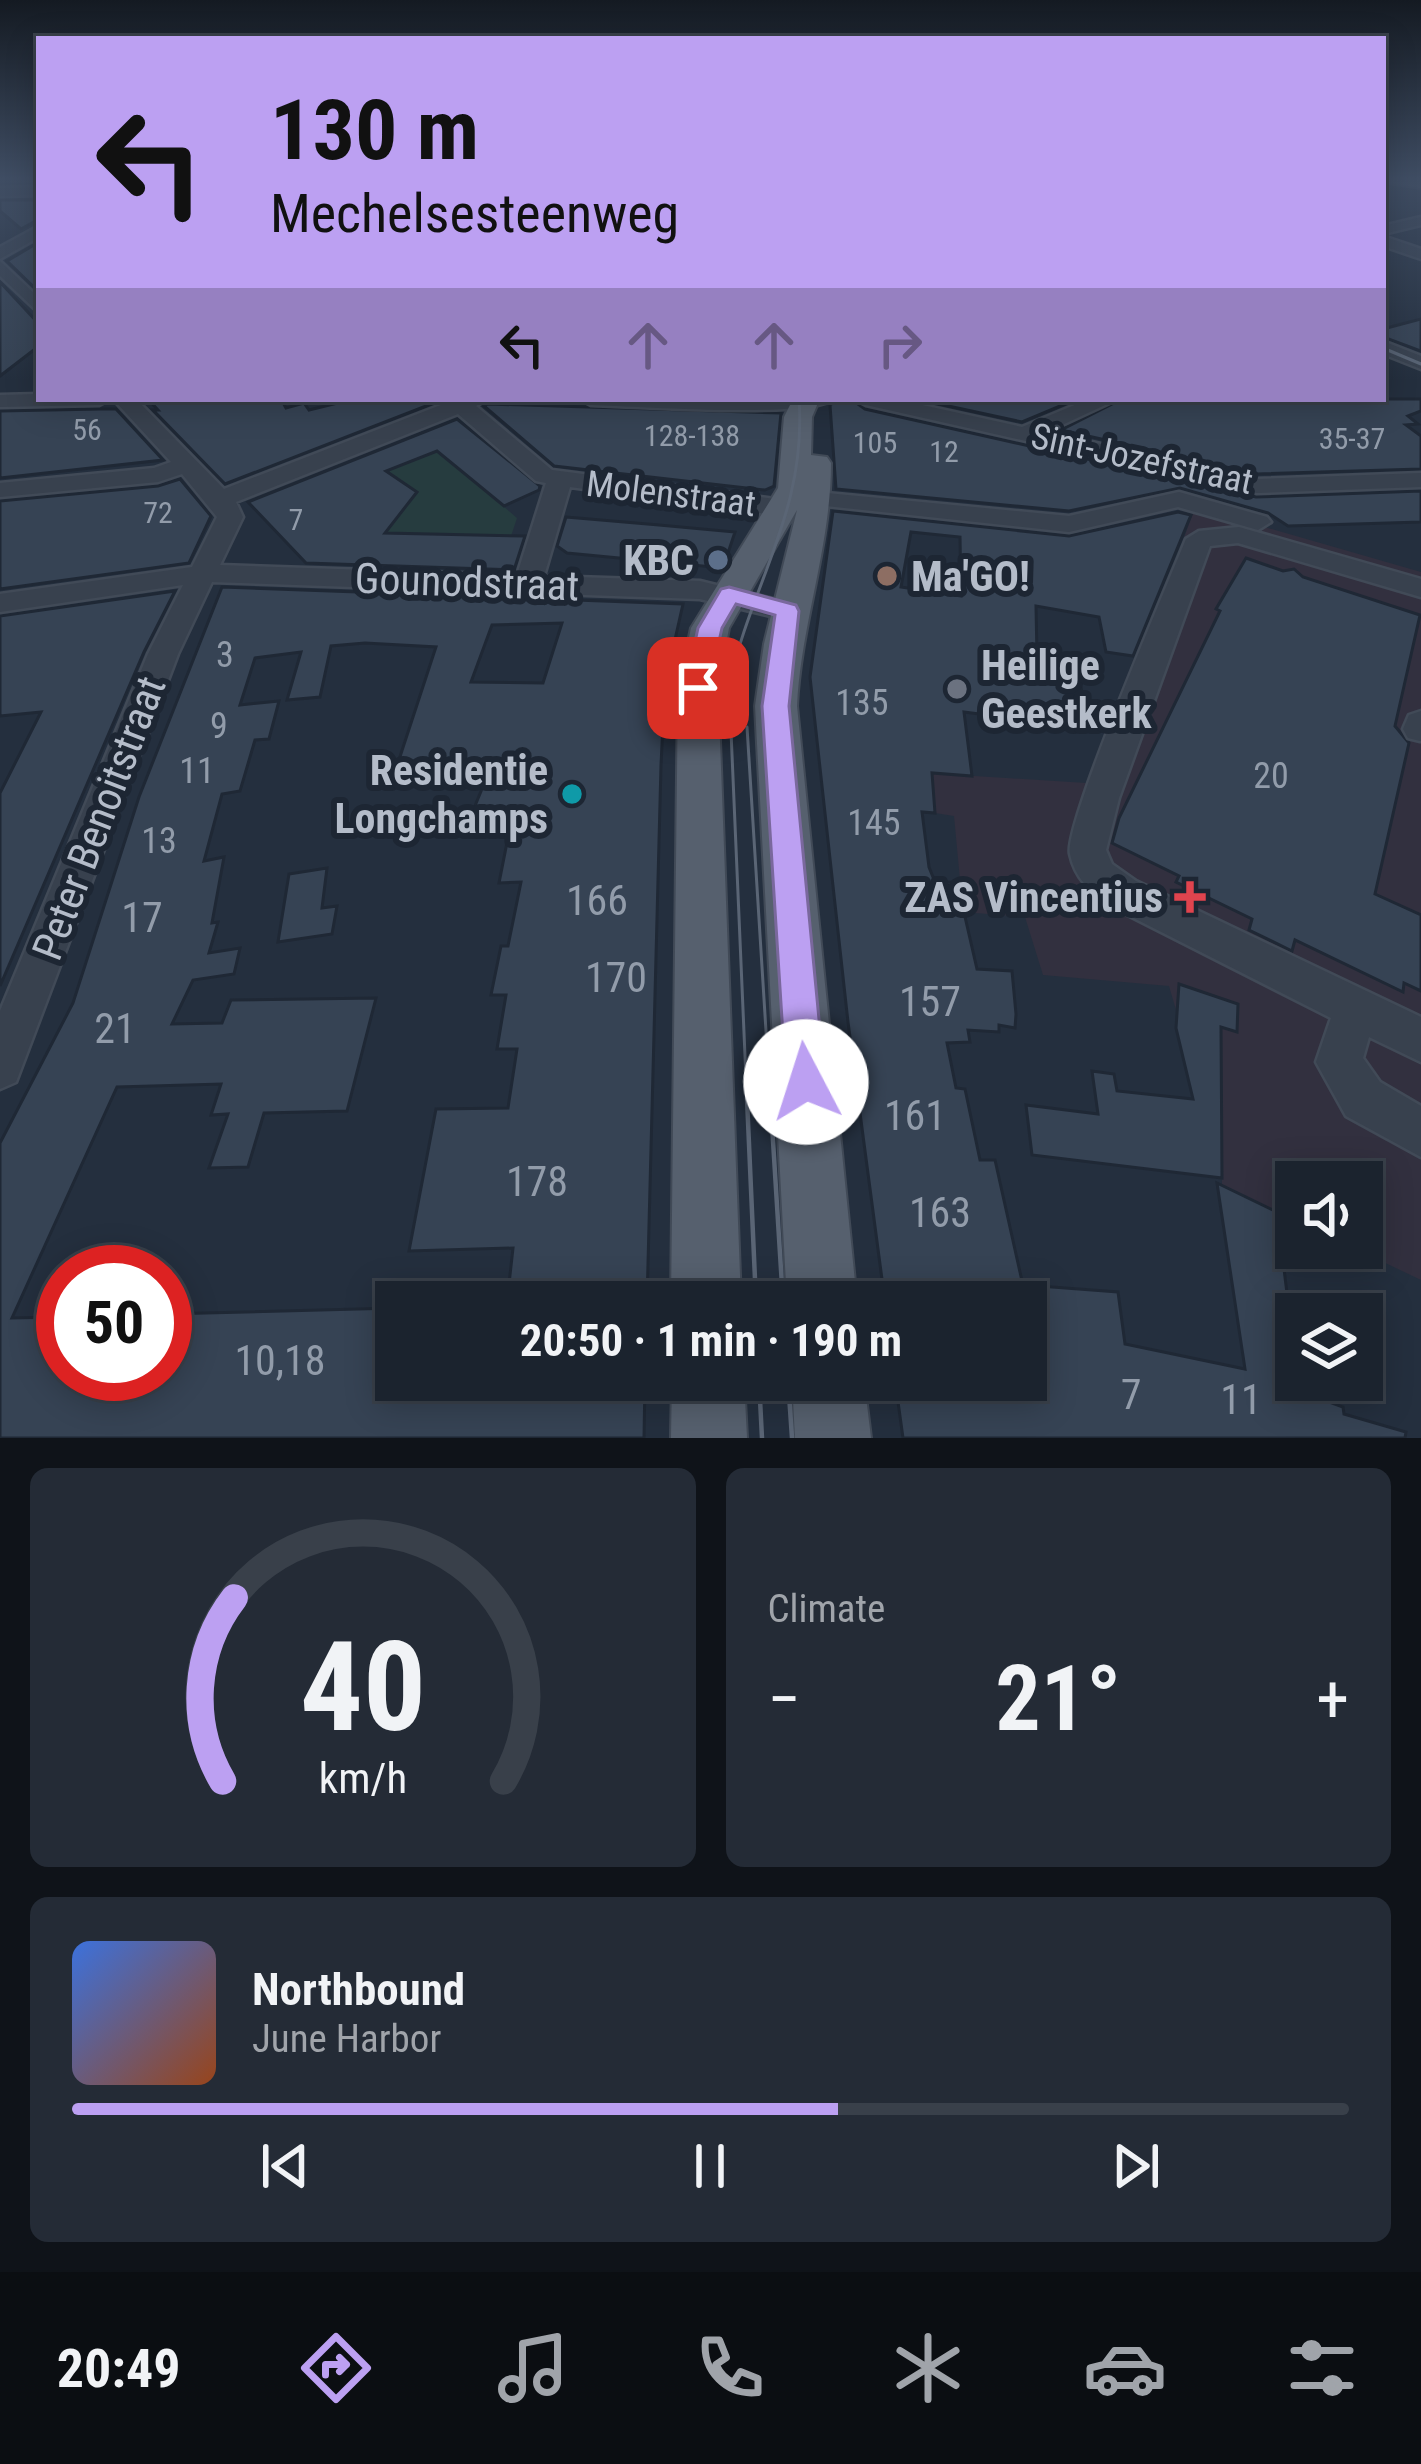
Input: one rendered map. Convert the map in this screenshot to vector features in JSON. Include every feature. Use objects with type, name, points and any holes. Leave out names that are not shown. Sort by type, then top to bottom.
[{"type":"main road","points":[[809,402],[798,417],[794,488],[800,504],[776,706],[821,1281]]},
{"type":"main road","points":[[706,1281],[696,726],[705,644],[729,595],[800,504]]},
{"type":"main road","points":[[708,1401],[709,1438]]},
{"type":"main road","points":[[830,1401],[833,1438]]},
{"type":"street","points":[[36,253],[0,259],[36,304]]},
{"type":"street","points":[[1386,348],[1421,362]]},
{"type":"street","points":[[0,400],[36,400]]},
{"type":"street","points":[[127,402],[220,499],[461,402]]},
{"type":"street","name":"Molenstraat","points":[[464,402],[539,473],[560,481],[1069,524],[1179,499],[1421,568]]},
{"type":"street","name":"Sint-Jozefstraat","points":[[880,402],[1256,486],[1421,480]]},
{"type":"street","points":[[1024,434],[1101,402]]},
{"type":"street","points":[[0,490],[158,475],[188,464]]},
{"type":"street","name":"Molenstraat","points":[[528,584],[560,481]]},
{"type":"street","name":"Peter Benoitstraat","points":[[0,1066],[163,654],[230,517],[220,499]]},
{"type":"street","points":[[1421,588],[1253,538],[1215,534],[1194,544],[1088,839],[1090,863],[1122,893],[1421,1040]]},
{"type":"street","points":[[1168,618],[1204,575],[1212,551],[1225,544],[1256,548],[1421,599]]},
{"type":"street","name":"Gounodstraat","points":[[0,603],[205,573],[729,595],[787,611]]},
{"type":"street","points":[[1356,1008],[1339,1062],[1363,1100],[1421,1133]]},
{"type":"shaded area","name":"ZAS Vincentius","points":[[1195,507],[1421,572],[1421,1280],[1383,1262],[1383,1161],[1275,1161],[1275,1211],[1222,1185],[1221,1046],[1186,1044],[1169,986],[1043,975],[1025,917],[963,912],[954,816],[935,813],[933,795],[911,772],[1102,784]]},
{"type":"green space","points":[[436,448],[517,518],[511,536],[385,533],[382,509],[403,510],[417,493],[385,471]]},
{"type":"building","points":[[36,245],[36,289],[7,261]]},
{"type":"building","points":[[0,282],[36,321],[36,348],[0,376]]},
{"type":"building","points":[[1421,319],[1421,351],[1386,338],[1386,328]]},
{"type":"building","points":[[1421,399],[1421,411],[1408,416],[1418,424],[1406,425],[1421,436],[1421,469],[1257,474],[1061,430],[1116,402]]},
{"type":"building","points":[[151,402],[283,402],[286,408],[304,403],[309,410],[342,402],[436,402],[225,484],[153,410],[158,410]]},
{"type":"building","points":[[855,402],[865,409],[1256,497],[1421,491],[1421,522],[1288,526],[1268,513],[1180,488],[1069,511],[836,489],[830,405]]},
{"type":"building","points":[[930,402],[1070,402],[1022,422]]},
{"type":"building","points":[[484,406],[781,413],[774,486],[765,490],[554,466]]},
{"type":"building","points":[[116,409],[163,460],[0,478],[0,411]]},
{"type":"building","points":[[457,419],[540,486],[539,490],[504,506],[437,451],[386,471],[417,492],[385,533],[525,536],[514,570],[306,563],[248,502]]},
{"type":"building","points":[[180,479],[211,516],[189,563],[0,589],[0,501],[158,486]]},
{"type":"building","points":[[833,511],[1069,536],[1178,512],[1191,515],[1133,656],[1106,652],[1099,617],[1036,606],[1037,657],[1047,658],[1048,670],[1079,675],[1088,728],[964,712],[972,776],[932,773],[935,813],[922,812],[929,867],[935,882],[957,882],[977,969],[1012,971],[1015,1028],[999,1025],[999,1032],[968,1030],[970,1042],[947,1043],[956,1088],[965,1089],[980,1160],[995,1160],[1022,1281],[882,1281],[810,677]],"holes":[[[911,532],[960,537],[961,596],[901,587]]]},
{"type":"building","points":[[566,517],[735,532],[723,568],[567,553],[557,546]]},
{"type":"building","points":[[1246,558],[1283,571],[1294,569],[1303,577],[1420,615],[1395,726],[1409,743],[1375,894],[1421,915],[1421,991],[1404,983],[1403,992],[1295,940],[1292,951],[1249,930],[1252,919],[1176,882],[1179,876],[1112,843],[1119,818],[1220,611],[1216,609]]},
{"type":"building","points":[[222,587],[683,604],[665,684],[648,1281],[509,1281],[513,1248],[409,1251],[436,1109],[508,1108],[517,1049],[497,1049],[506,995],[491,995],[501,946],[508,946],[521,882],[499,883],[512,817],[470,818],[486,779],[392,781],[436,647],[365,643],[331,646],[320,697],[287,700],[301,652],[255,658],[240,705],[279,701],[269,739],[255,740],[240,791],[222,794],[204,861],[224,857],[212,923],[218,922],[209,953],[240,948],[234,974],[193,980],[172,1024],[222,1023],[231,1000],[376,998],[347,1111],[264,1113],[248,1167],[209,1168],[228,1114],[211,1115],[221,1084],[117,1087],[45,1245],[36,1245],[36,1265],[12,1318],[36,1318],[36,1401],[192,1401],[192,1313],[375,1309],[375,1401],[645,1401],[644,1438],[0,1438],[0,1143],[73,1003],[139,797]],"holes":[[[562,623],[543,683],[471,682],[492,625]]]},
{"type":"building","points":[[175,591],[144,652],[0,986],[0,793],[41,712],[0,716],[0,616]]},
{"type":"building","points":[[327,868],[322,908],[337,906],[332,934],[278,942],[289,874]]},
{"type":"building","points":[[1179,984],[1238,1004],[1237,1032],[1221,1027],[1222,1178],[1032,1155],[1026,1105],[1098,1114],[1092,1071],[1114,1074],[1117,1091],[1193,1099],[1176,1028]]},
{"type":"building","points":[[1217,1183],[1275,1211],[1275,1269],[1284,1269],[1287,1293],[1275,1293],[1275,1401],[1326,1401],[1343,1407],[1344,1414],[1406,1432],[1405,1438],[903,1438],[898,1401],[1047,1401],[1047,1287],[1118,1292],[1125,1344],[1245,1369]]},
{"type":"tram line","points":[[1386,349],[1421,364]]},
{"type":"tram line","points":[[746,1079],[729,685],[795,476],[799,402]]},
{"type":"tram line","points":[[747,727],[769,1079]]},
{"type":"tram line","points":[[746,1076],[755,1281]]},
{"type":"tram line","points":[[769,1076],[782,1281]]},
{"type":"tram line","points":[[760,1401],[762,1438]]},
{"type":"tram line","points":[[789,1401],[792,1438]]},
{"type":"place","name":"KBC","points":[[718,560]]},
{"type":"place","name":"Ma'GO!","points":[[887,576]]},
{"type":"place","name":"Heilige Geestkerk","points":[[957,689]]},
{"type":"place","name":"Residentie Longchamps","points":[[572,794]]},
{"type":"place","name":"ZAS Vincentius","points":[[1190,897]]},
{"type":"route","points":[[698,688],[710,628],[729,595],[787,611],[776,706],[806,1082]]}]
